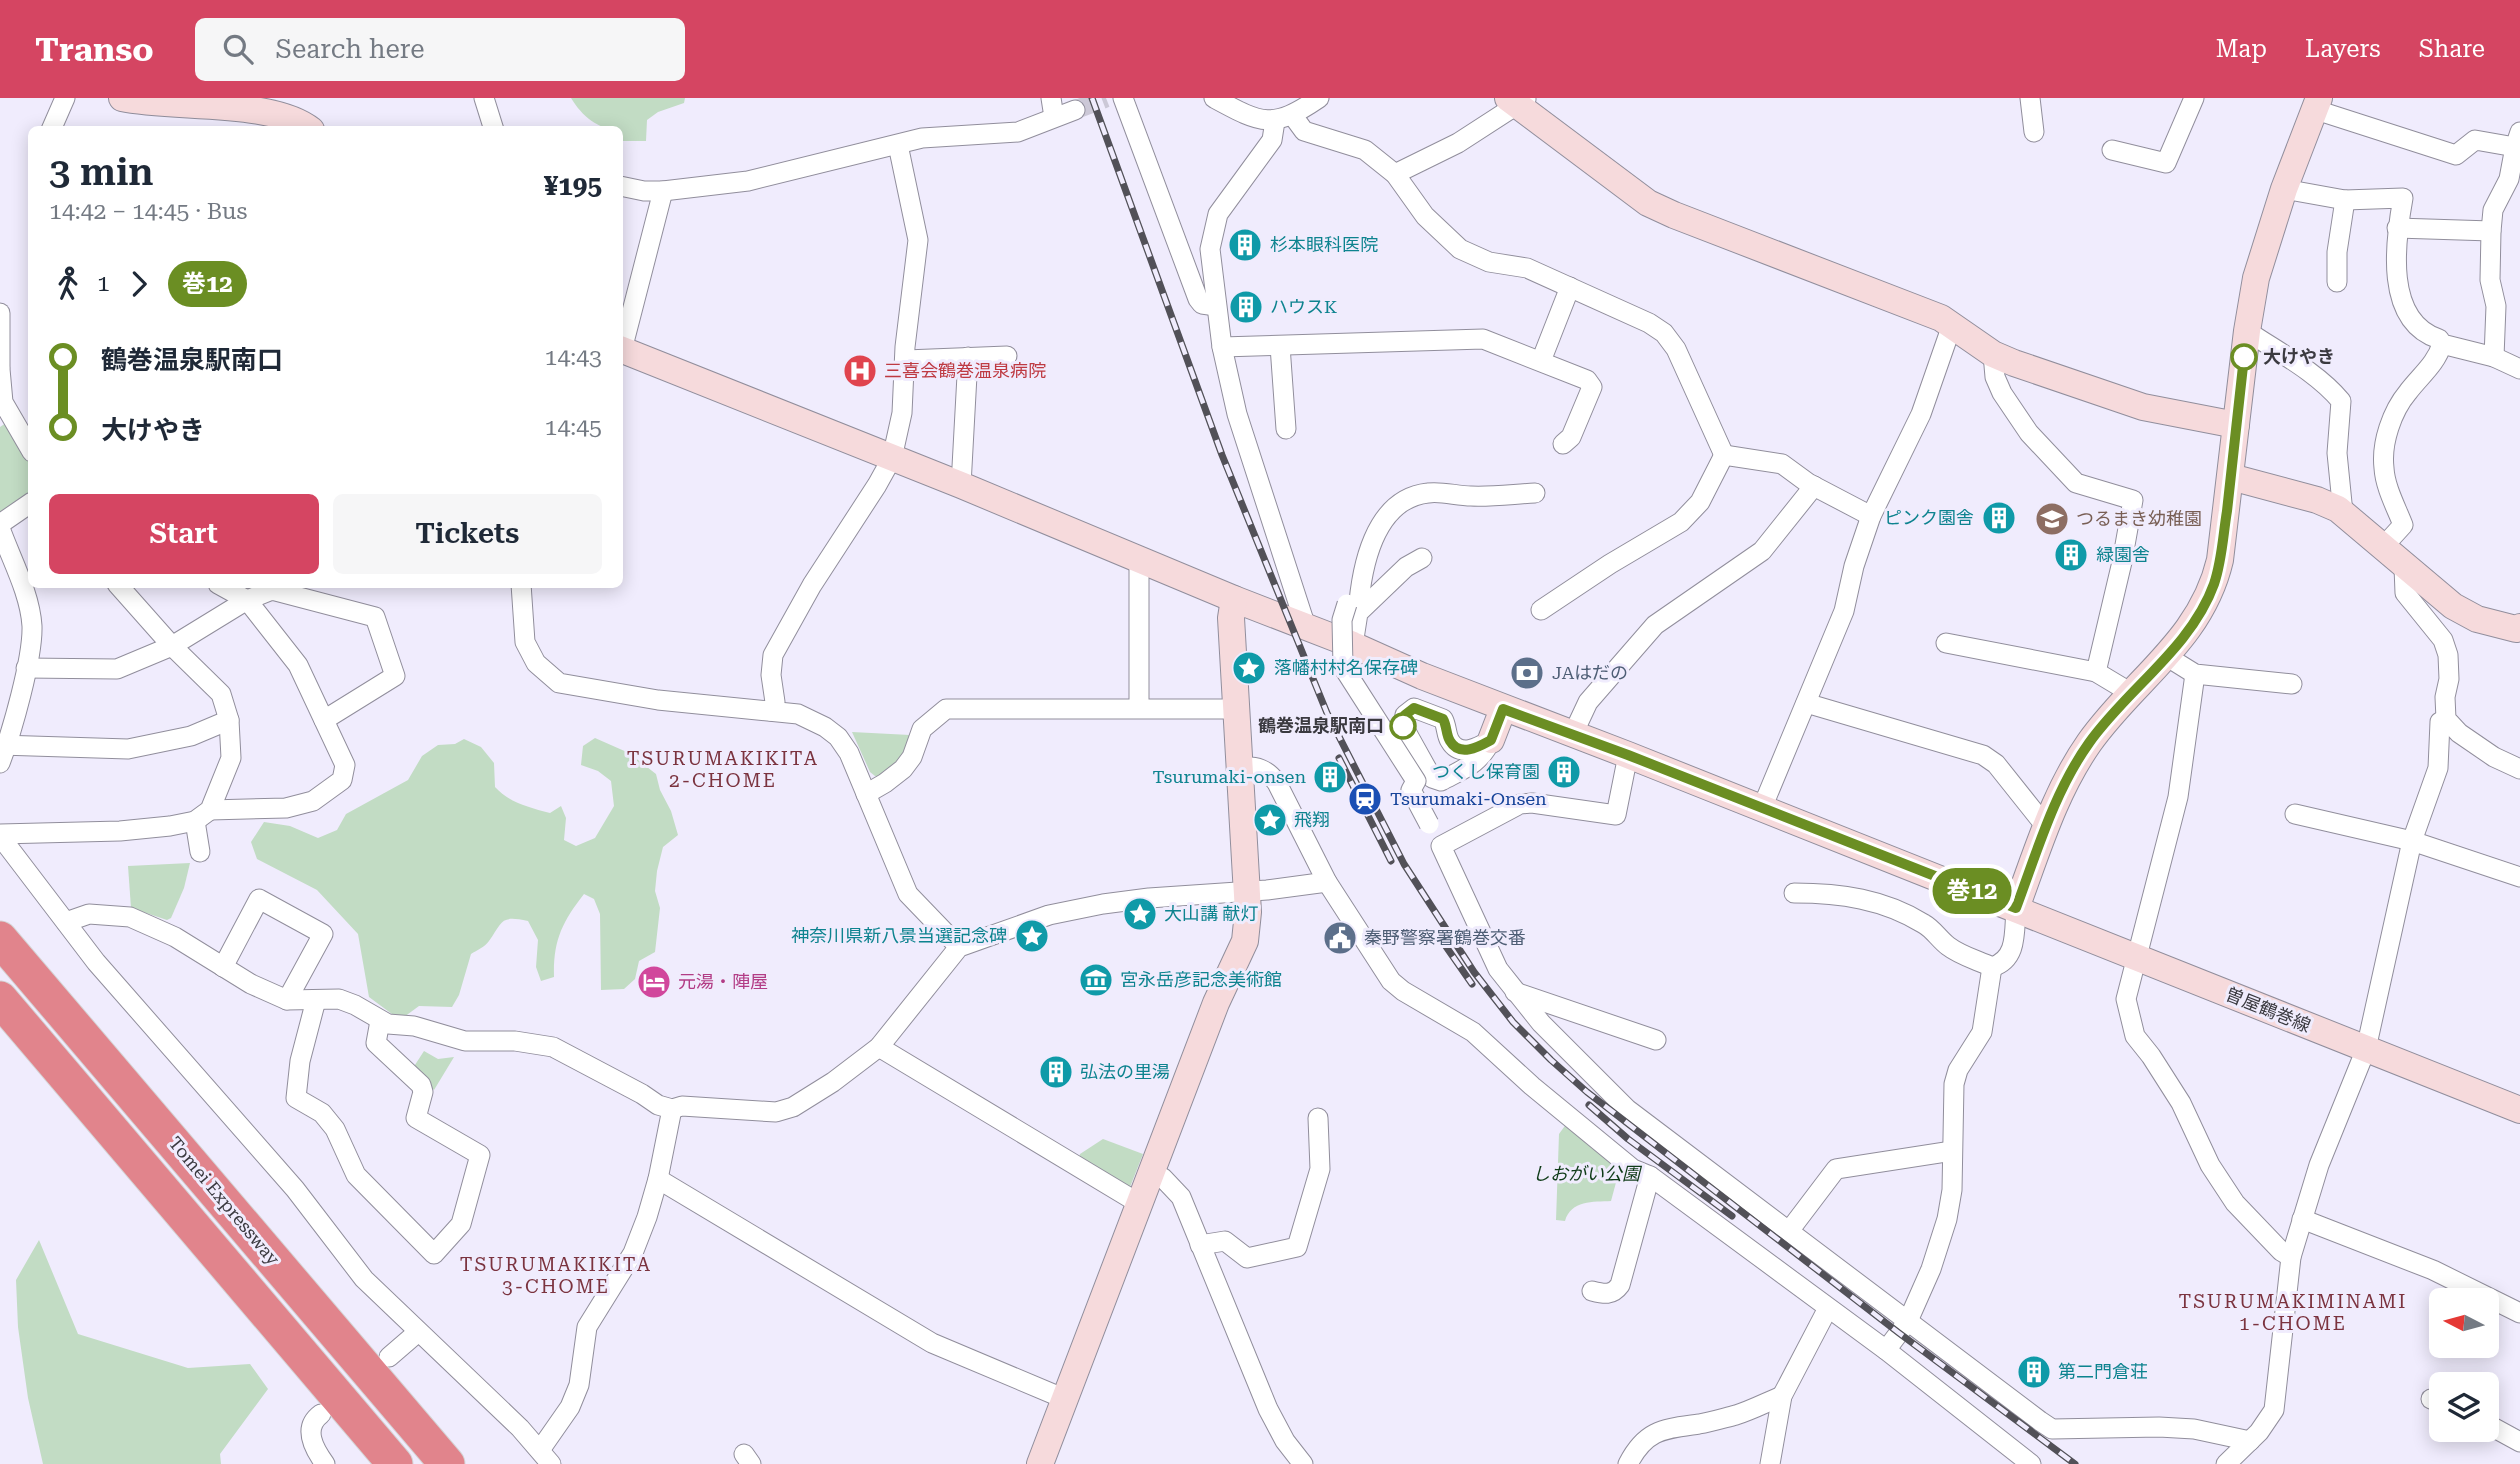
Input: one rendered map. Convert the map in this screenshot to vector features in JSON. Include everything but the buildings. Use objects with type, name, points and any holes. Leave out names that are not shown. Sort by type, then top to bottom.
[{"type":"highway","name":"Tomei Expressway","points":[[0,939],[447,1464]]},
{"type":"highway","points":[[0,999],[395,1464]]},
{"type":"main road","points":[[122,98],[140,102],[245,109],[282,116],[303,126]]},
{"type":"main road","points":[[1517,100],[1648,203],[1674,215],[1941,318],[1993,354],[2143,407],[2236,425]]},
{"type":"main road","points":[[2016,908],[2048,823],[2074,765],[2091,740],[2196,620],[2214,583],[2220,560],[2247,331],[2256,278],[2284,189],[2316,103]]},
{"type":"main road","name":"曽屋鶴巻線","points":[[623,351],[961,485],[1503,709],[1628,755],[2520,1110]]},
{"type":"main road","points":[[2231,477],[2317,500],[2343,513],[2453,606],[2477,619],[2516,629],[2520,627]]},
{"type":"main road","points":[[1040,1464],[1216,1003],[1245,941],[1247,891],[1231,618],[1234,599]]},
{"type":"main road","points":[[1491,740],[1503,709]]},
{"type":"street","points":[[53,126],[65,98]]},
{"type":"street","points":[[484,98],[493,126]]},
{"type":"street","points":[[1123,98],[1198,299],[1202,304],[1216,306]]},
{"type":"street","points":[[1214,98],[1255,118],[1284,118],[1319,98]]},
{"type":"street","points":[[2030,98],[2034,132]]},
{"type":"street","points":[[2112,150],[2166,163],[2193,98]]},
{"type":"street","points":[[1395,174],[1458,144],[1517,100]]},
{"type":"street","points":[[2316,103],[2456,155],[2474,140],[2518,142],[2509,179],[2493,210],[2490,280],[2496,306],[2494,357]]},
{"type":"street","points":[[623,187],[663,191],[748,181],[922,138],[1018,132],[1035,127],[1052,107],[1075,110]]},
{"type":"street","points":[[1284,118],[1272,140],[1218,215],[1210,249],[1222,347],[1237,414],[1306,626]]},
{"type":"street","points":[[1284,118],[1304,131],[1365,150],[1395,174],[1425,216],[1460,249],[1489,261],[1527,268],[1649,323],[1664,333],[1676,349],[1724,455]]},
{"type":"street","points":[[771,711],[775,702],[771,676],[773,655],[812,585],[892,458],[902,413],[905,347],[918,240],[898,145]]},
{"type":"street","points":[[2284,189],[2345,200],[2403,198],[2395,258],[2403,300],[2416,326],[2439,339],[2442,344],[2494,357],[2520,369]]},
{"type":"street","points":[[623,342],[663,191]]},
{"type":"street","points":[[2337,282],[2337,252],[2345,200]]},
{"type":"street","points":[[2397,228],[2491,231]]},
{"type":"street","points":[[1541,360],[1570,287]]},
{"type":"street","points":[[0,313],[0,368],[4,402],[28,445]]},
{"type":"street","points":[[1762,808],[1844,611],[1854,566],[1871,516],[1921,414],[1952,325]]},
{"type":"street","points":[[2247,331],[2311,374],[2341,401],[2337,453],[2343,513]]},
{"type":"street","points":[[1222,347],[1483,339],[1587,380],[1592,387],[1571,438],[1563,444]]},
{"type":"street","points":[[2382,548],[2403,525],[2384,470],[2384,449],[2392,420],[2404,397],[2438,357],[2442,344]]},
{"type":"street","points":[[1280,346],[1286,429]]},
{"type":"street","points":[[1993,354],[1995,377],[2002,393],[2029,433],[2077,483],[2133,500],[2122,562],[2095,672]]},
{"type":"street","points":[[906,360],[1007,356]]},
{"type":"street","points":[[961,485],[968,357]]},
{"type":"street","points":[[1724,455],[1782,464],[1814,486],[1871,516]]},
{"type":"street","points":[[1541,610],[1610,564],[1681,522],[1700,502],[1724,455]]},
{"type":"street","points":[[1573,734],[1588,702],[1656,625],[1762,551],[1814,486]]},
{"type":"street","points":[[1353,645],[1352,609],[1364,565],[1378,529],[1402,502],[1429,492],[1472,496],[1535,493]]},
{"type":"street","points":[[28,505],[0,526],[28,603],[32,627],[26,668],[2,752],[128,749],[191,736],[229,720]]},
{"type":"street","points":[[1422,558],[1406,567],[1342,620],[1343,667],[1356,679],[1377,723],[1402,756],[1416,781],[1407,788],[1429,824]]},
{"type":"street","points":[[1139,559],[1139,708]]},
{"type":"street","points":[[2404,566],[2405,593],[2443,640],[2448,655],[2446,719],[2459,733],[2494,757],[2520,769]]},
{"type":"street","points":[[121,588],[172,646],[221,694],[229,720],[231,758],[202,816],[200,852]]},
{"type":"street","points":[[0,835],[120,831],[202,816],[285,808],[313,801],[342,780],[345,765],[298,665],[247,600],[225,588]]},
{"type":"street","points":[[521,588],[525,642],[536,663],[559,683],[658,700],[798,714],[825,727],[838,737],[849,753],[908,894],[959,947]]},
{"type":"street","points":[[26,668],[117,669],[172,646],[247,600],[272,590],[375,617],[395,676],[324,719]]},
{"type":"street","points":[[1946,643],[2095,672],[2131,693]]},
{"type":"street","points":[[2166,656],[2195,674],[2292,684]]},
{"type":"street","points":[[2195,674],[2178,797],[2126,999],[2135,1036],[2181,1103],[2210,1165],[2235,1203],[2281,1251],[2291,1257]]},
{"type":"street","points":[[1806,703],[1983,755],[1996,764],[2039,818],[2048,823]]},
{"type":"street","points":[[1460,771],[1456,748],[1450,742],[1443,719],[1414,708],[1405,715],[1403,726],[1432,778],[1441,781],[1460,771],[1477,761],[1485,753],[1491,740]]},
{"type":"street","points":[[866,793],[903,769],[912,757],[922,729],[946,709],[1236,709]]},
{"type":"street","points":[[2226,1464],[2250,1441],[2274,1410],[2291,1257],[2319,1165],[2367,1049],[2412,841],[2435,780],[2440,722],[2446,719]]},
{"type":"street","points":[[1456,748],[1472,749],[1491,740]]},
{"type":"street","points":[[1628,755],[1616,815],[1532,803],[1520,804],[1441,846],[1498,969],[1541,1023],[1627,1109],[2052,1429],[2171,1427],[2250,1441]]},
{"type":"street","points":[[1240,767],[1262,769],[1271,775],[1327,881],[1391,981],[1403,991],[1473,1032],[1532,1086],[1633,1169],[1650,1176],[1886,1350],[2031,1464]]},
{"type":"street","points":[[2295,814],[2412,841],[2520,877]]},
{"type":"street","points":[[0,835],[96,962],[295,1189],[364,1279],[546,1457],[579,1385],[587,1327],[633,1253],[647,1217],[658,1179],[672,1108]]},
{"type":"street","points":[[66,922],[89,914],[130,917],[178,931],[223,967],[251,984],[287,1000],[338,999],[355,1005],[388,1024],[415,1026],[465,1041],[515,1041],[553,1046],[659,1105],[672,1108],[682,1106],[776,1112],[793,1107],[833,1082],[879,1047],[959,947],[1049,915],[1103,904],[1327,881]]},
{"type":"street","points":[[1794,893],[1826,893],[1862,898],[1903,912],[1928,926],[1959,953],[1992,967],[2003,964],[2008,958],[2013,941],[2016,908]]},
{"type":"street","points":[[223,967],[259,899],[323,934],[287,1000]]},
{"type":"street","points":[[1886,1350],[1908,1321],[1931,1269],[1947,1219],[1952,1190],[1954,1084],[1958,1070],[1982,1032],[1992,967]]},
{"type":"street","points":[[1514,992],[1656,1040]]},
{"type":"street","points":[[316,1000],[300,1061],[296,1098],[322,1113],[335,1129],[356,1175],[434,1254],[461,1224],[480,1155],[416,1118],[423,1092],[421,1085],[376,1043],[380,1021]]},
{"type":"street","points":[[879,1047],[1140,1204]]},
{"type":"street","points":[[1200,1245],[1225,1241],[1247,1258],[1297,1247],[1320,1169],[1318,1118]]},
{"type":"street","points":[[1789,1231],[1836,1169],[1952,1150]]},
{"type":"street","points":[[1151,1173],[1163,1178],[1181,1197],[1268,1409],[1285,1441],[1303,1464]]},
{"type":"street","points":[[1592,1291],[1606,1295],[1620,1286],[1650,1176]]},
{"type":"street","points":[[658,1179],[932,1343],[1065,1399]]},
{"type":"street","points":[[2302,1219],[2433,1269],[2520,1313]]},
{"type":"street","points":[[1770,1464],[1782,1396],[1828,1308]]},
{"type":"street","points":[[389,1357],[418,1332]]},
{"type":"street","points":[[1628,1464],[1635,1450],[1660,1430],[1738,1414],[1782,1396]]},
{"type":"street","points":[[321,1414],[312,1425],[310,1436],[315,1451],[325,1464]]},
{"type":"street","points":[[2499,1431],[2520,1442]]},
{"type":"green space","points":[[571,98],[685,98],[684,103],[658,112],[647,120],[646,141],[623,141],[623,126],[600,126],[580,111]]},
{"type":"green space","points":[[9,421],[28,454],[28,498],[7,512],[0,512],[0,427]]},
{"type":"green space","points":[[852,732],[910,735],[903,759],[880,776],[875,776],[870,772]]},
{"type":"green space","points":[[595,738],[629,753],[656,774],[678,835],[663,847],[657,871],[655,891],[660,908],[655,952],[639,961],[635,979],[624,989],[601,990],[600,914],[594,899],[584,894],[560,932],[555,953],[554,977],[541,981],[536,967],[538,940],[528,921],[507,919],[483,947],[471,954],[459,995],[452,1007],[419,1006],[404,1017],[396,1017],[369,997],[358,934],[317,890],[257,859],[251,842],[264,822],[290,826],[318,838],[337,830],[346,814],[408,780],[422,756],[438,745],[455,744],[464,739],[481,747],[494,763],[495,787],[507,797],[550,813],[561,806],[566,818],[564,840],[576,846],[595,838],[614,806],[611,781],[598,771],[581,765],[583,746]]},
{"type":"green space","points":[[190,863],[184,888],[171,918],[167,920],[131,908],[128,866]]},
{"type":"green space","points":[[424,1051],[438,1059],[454,1057],[434,1090],[413,1068]]},
{"type":"green space","name":"しおがい公園","points":[[1567,1123],[1621,1164],[1611,1201],[1577,1206],[1565,1221],[1556,1220],[1559,1134]]},
{"type":"green space","points":[[1103,1139],[1143,1154],[1130,1187],[1123,1189],[1078,1162],[1080,1154]]},
{"type":"green space","points":[[39,1240],[78,1334],[188,1368],[250,1364],[268,1389],[220,1454],[221,1464],[43,1464],[28,1398],[18,1327],[16,1280]]},
{"type":"tunnel","points":[[1075,110],[1106,98]]},
{"type":"railway","points":[[1092,98],[1222,455],[1327,713],[1404,864],[1474,972],[1513,1022],[1587,1092],[1899,1333],[2075,1464]]},
{"type":"railway","points":[[1339,758],[1391,861]]},
{"type":"railway","points":[[1438,935],[1472,984]]},
{"type":"railway","points":[[1589,1105],[1628,1139],[1732,1216]]},
{"type":"bus line","name":"巻12","points":[[1403,726],[1405,715],[1414,708],[1443,719],[1450,742],[1456,748],[1472,749],[1491,740],[1503,709],[1628,755],[2016,908],[2048,823],[2074,765],[2091,740],[2196,620],[2214,583],[2220,560],[2244,357]]},
{"type":"place","name":"杉本眼科医院","points":[[1245,245]]},
{"type":"place","name":"ハウスK","points":[[1246,307]]},
{"type":"place","name":"大けやき","points":[[2244,357]]},
{"type":"place","name":"三喜会鶴巻温泉病院","points":[[860,371]]},
{"type":"place","name":"ピンク園舎","points":[[1999,518]]},
{"type":"place","name":"つるまき幼稚園","points":[[2052,519]]},
{"type":"place","name":"緑園舎","points":[[2071,555]]},
{"type":"place","name":"落幡村村名保存碑","points":[[1249,668]]},
{"type":"place","name":"JAはだの","points":[[1527,673]]},
{"type":"place","name":"鶴巻温泉駅南口","points":[[1403,726]]},
{"type":"place","name":"つくし保育園","points":[[1564,772]]},
{"type":"place","name":"Tsurumaki-onsen","points":[[1330,777]]},
{"type":"place","name":"Tsurumaki-Onsen","points":[[1365,799]]},
{"type":"place","name":"飛翔","points":[[1270,820]]},
{"type":"place","name":"大山講 献灯","points":[[1140,914]]},
{"type":"place","name":"神奈川県新八景当選記念碑","points":[[1032,936]]},
{"type":"place","name":"秦野警察署鶴巻交番","points":[[1340,938]]},
{"type":"place","name":"宮永岳彦記念美術館","points":[[1096,980]]},
{"type":"place","name":"元湯・陣屋","points":[[654,982]]},
{"type":"place","name":"弘法の里湯","points":[[1056,1072]]},
{"type":"place","name":"第二門倉荘","points":[[2034,1372]]},
{"type":"district","name":"TSURUMAKIKITA 2-CHOME","points":[[723,769]]},
{"type":"district","name":"TSURUMAKIKITA 3-CHOME","points":[[556,1275]]},
{"type":"district","name":"TSURUMAKIMINAMI 1-CHOME","points":[[2293,1312]]}]
